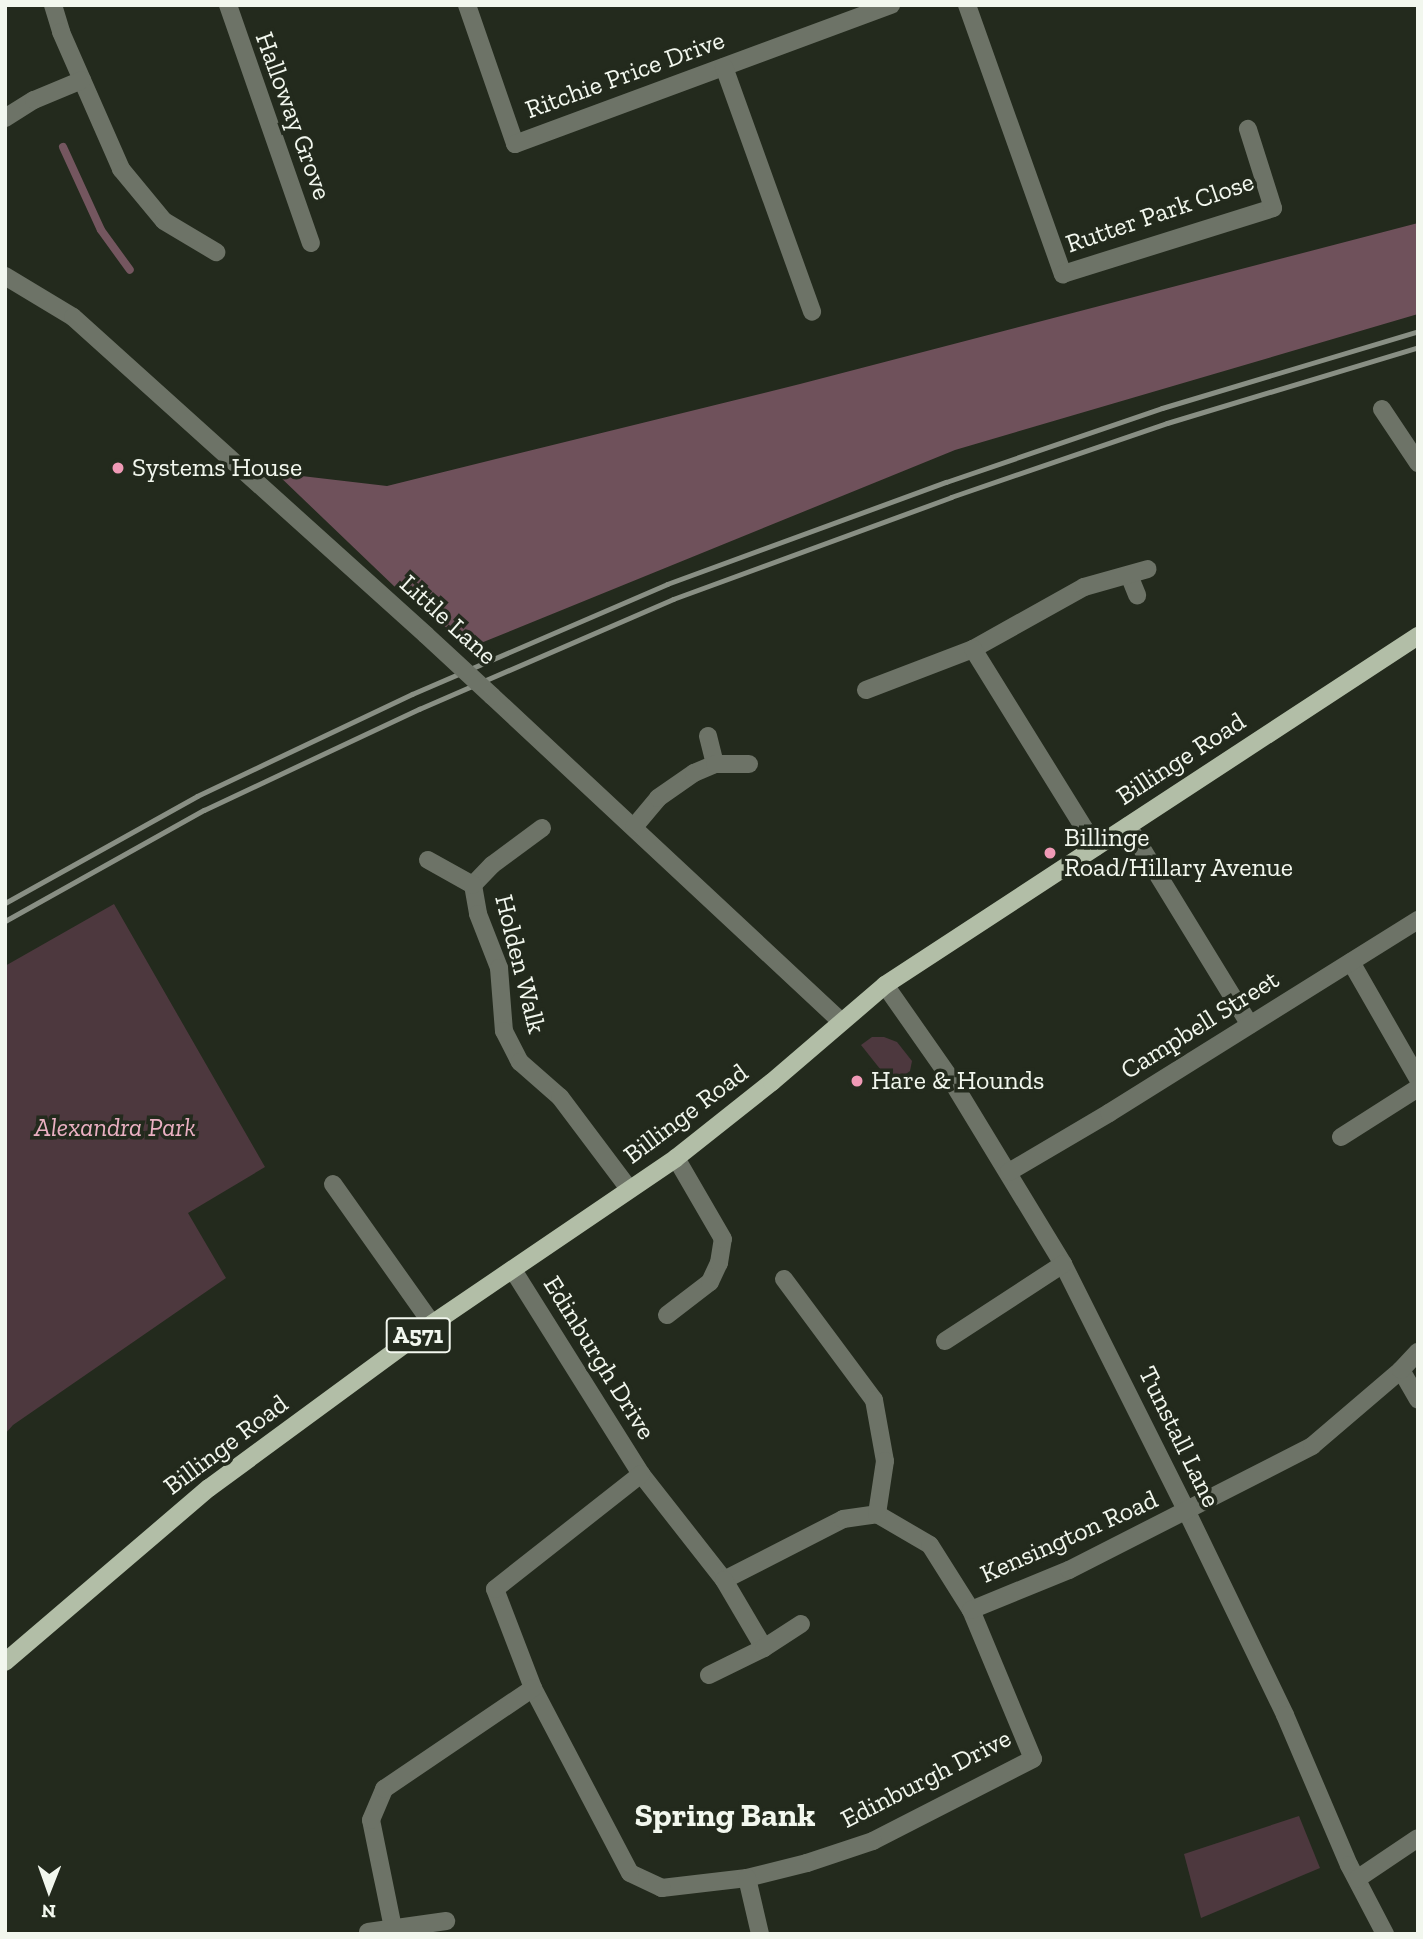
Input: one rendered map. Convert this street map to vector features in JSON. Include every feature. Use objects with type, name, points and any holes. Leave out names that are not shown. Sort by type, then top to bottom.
[{"type":"main road","name":"Billinge Road","points":[[5,1662],[209,1488],[432,1324],[676,1158],[772,1082],[885,985],[1418,636]]},
{"type":"street","points":[[53,5],[121,169],[164,221],[216,252]]},
{"type":"street","name":"Halloway Grove","points":[[228,5],[311,243]]},
{"type":"street","name":"Ritchie Price Drive","points":[[467,5],[515,144],[891,5]]},
{"type":"street","name":"Rutter Park Close","points":[[967,5],[1063,274],[1273,208],[1248,129]]},
{"type":"street","points":[[724,67],[812,312]]},
{"type":"street","points":[[5,118],[34,100],[82,80]]},
{"type":"street","name":"Little Lane","points":[[5,276],[73,317],[426,635],[841,1021]]},
{"type":"street","points":[[1382,409],[1418,463]]},
{"type":"street","points":[[866,690],[973,649],[1084,587],[1148,569]]},
{"type":"street","points":[[1129,575],[1137,595]]},
{"type":"street","points":[[973,649],[1097,847]]},
{"type":"street","points":[[708,736],[715,764]]},
{"type":"street","points":[[634,827],[675,783],[715,764],[749,764]]},
{"type":"street","points":[[1128,826],[1250,1025]]},
{"type":"street","name":"Holden Walk","points":[[542,828],[492,865],[473,885],[478,914],[499,968],[505,1031],[520,1062],[560,1097],[629,1189]]},
{"type":"street","points":[[428,860],[473,885]]},
{"type":"street","name":"Campbell Street","points":[[1009,1172],[1418,920]]},
{"type":"street","points":[[1351,962],[1418,1079]]},
{"type":"street","name":"Tunstall Lane","points":[[885,985],[950,1078],[1063,1264],[1187,1512],[1385,1934]]},
{"type":"street","points":[[1340,1137],[1418,1088]]},
{"type":"street","points":[[667,1315],[710,1282],[719,1263],[723,1239],[676,1158]]},
{"type":"street","points":[[332,1184],[432,1324]]},
{"type":"street","points":[[945,1341],[1063,1264]]},
{"type":"street","name":"Edinburgh Drive","points":[[513,1270],[641,1474],[724,1580],[764,1648]]},
{"type":"street","points":[[724,1580],[843,1520],[877,1514],[886,1461],[874,1400],[784,1279]]},
{"type":"street","name":"Kensington Road","points":[[971,1610],[1069,1570],[1311,1447],[1401,1370],[1418,1352]]},
{"type":"street","points":[[1401,1370],[1418,1399]]},
{"type":"street","name":"Edinburgh Drive","points":[[641,1474],[495,1589],[534,1688],[630,1873],[663,1888],[747,1878],[807,1863],[873,1841],[1033,1759],[971,1610],[930,1545],[877,1514]]},
{"type":"street","points":[[709,1675],[764,1648],[801,1624]]},
{"type":"street","points":[[393,1928],[371,1820],[384,1788],[534,1688]]},
{"type":"street","points":[[1357,1879],[1418,1838]]},
{"type":"street","points":[[747,1878],[760,1934]]},
{"type":"street","points":[[368,1932],[446,1921]]},
{"type":"green space","name":"Alexandra Park","points":[[114,904],[265,1167],[188,1213],[226,1278],[13,1425],[5,1434],[5,966]]},
{"type":"green space","points":[[872,1037],[884,1037],[897,1042],[912,1061],[910,1071],[892,1084],[861,1045]]},
{"type":"green space","points":[[1299,1816],[1320,1868],[1201,1918],[1184,1854]]},
{"type":"shaded area","points":[[1418,223],[1418,314],[955,450],[471,647],[396,588],[276,473],[387,486],[800,384]]},
{"type":"waterway","points":[[63,147],[101,230],[130,270]]},
{"type":"railway","points":[[5,903],[197,796],[412,694],[667,584],[946,482],[1162,408],[1418,331]]},
{"type":"railway","points":[[5,921],[204,810],[419,709],[673,599],[951,497],[1167,423],[1418,347]]},
{"type":"place","name":"Systems House","points":[[118,468]]},
{"type":"place","name":"Billinge Road/Hillary Avenue","points":[[1050,853]]},
{"type":"place","name":"Hare & Hounds","points":[[857,1081]]},
{"type":"district","name":"Spring Bank","points":[[725,1815]]}]
